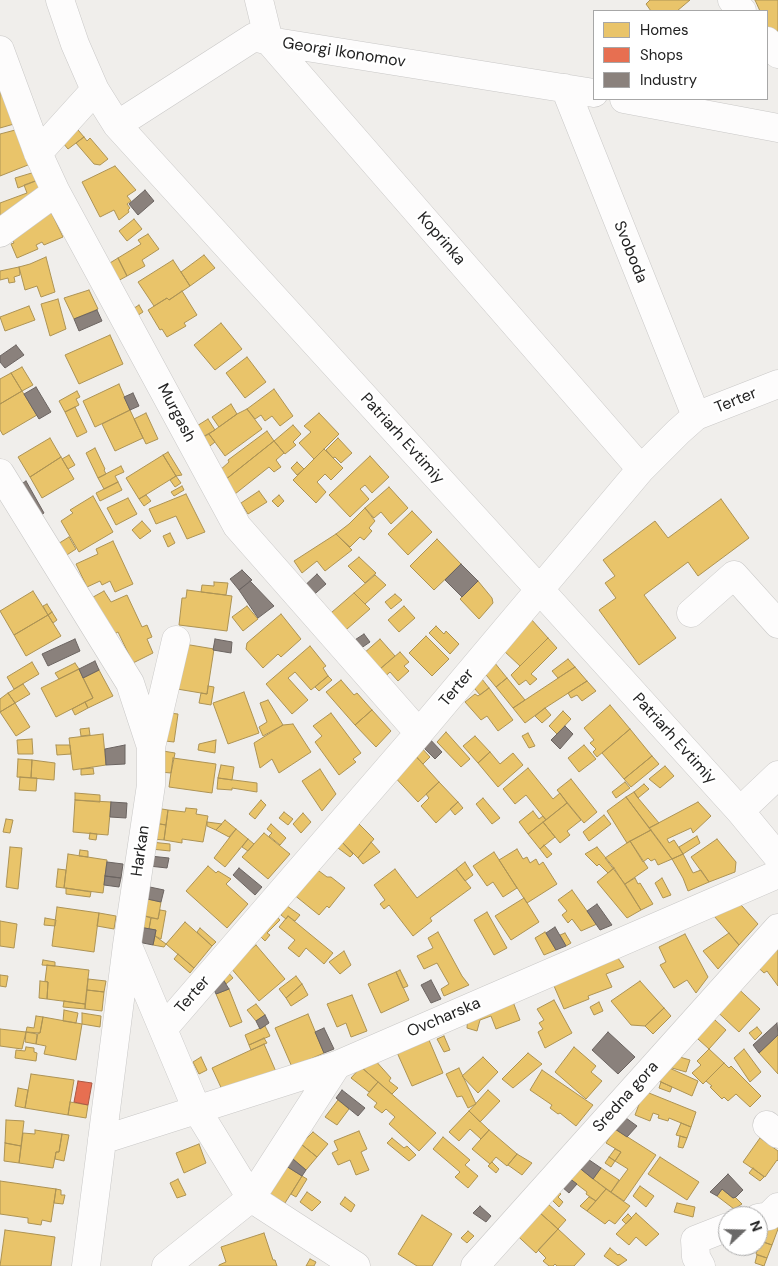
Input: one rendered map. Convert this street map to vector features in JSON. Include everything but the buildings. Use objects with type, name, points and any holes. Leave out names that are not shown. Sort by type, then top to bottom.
[{"type":"street","name":"Patriarh Evtimiy","points":[[60,0],[75,44],[95,90],[117,125],[740,811],[778,857]]},
{"type":"street","name":"Koprinka","points":[[259,0],[269,41],[641,469]]},
{"type":"street","points":[[732,0],[741,10]]},
{"type":"street","name":"Georgi Ikonomov","points":[[117,125],[254,37],[269,41],[593,93]]},
{"type":"street","points":[[768,42],[778,54]]},
{"type":"street","name":"Murgash","points":[[0,50],[38,153],[56,192],[238,526],[419,733]]},
{"type":"street","name":"Svoboda","points":[[565,88],[696,416]]},
{"type":"street","points":[[38,153],[95,90]]},
{"type":"street","points":[[629,100],[778,128]]},
{"type":"street","points":[[0,233],[56,192]]},
{"type":"street","name":"Terter","points":[[163,1030],[419,733],[641,469],[696,416],[778,384]]},
{"type":"street","name":"Harkan","points":[[0,473],[130,683],[151,747],[151,785],[127,945],[86,1266]]},
{"type":"street","points":[[691,613],[734,575],[778,624]]},
{"type":"street","points":[[151,747],[176,640]]},
{"type":"street","points":[[740,811],[778,775]]},
{"type":"street","name":"Ovcharska","points":[[102,1140],[337,1064],[778,874]]},
{"type":"street","name":"Sredna gora","points":[[475,1266],[778,928]]},
{"type":"street","points":[[127,945],[197,1110],[251,1198],[356,1266]]},
{"type":"street","points":[[166,1266],[251,1198],[337,1064]]},
{"type":"street","points":[[768,1216],[778,1207]]},
{"type":"street","points":[[698,1262],[695,1240],[718,1231]]}]
